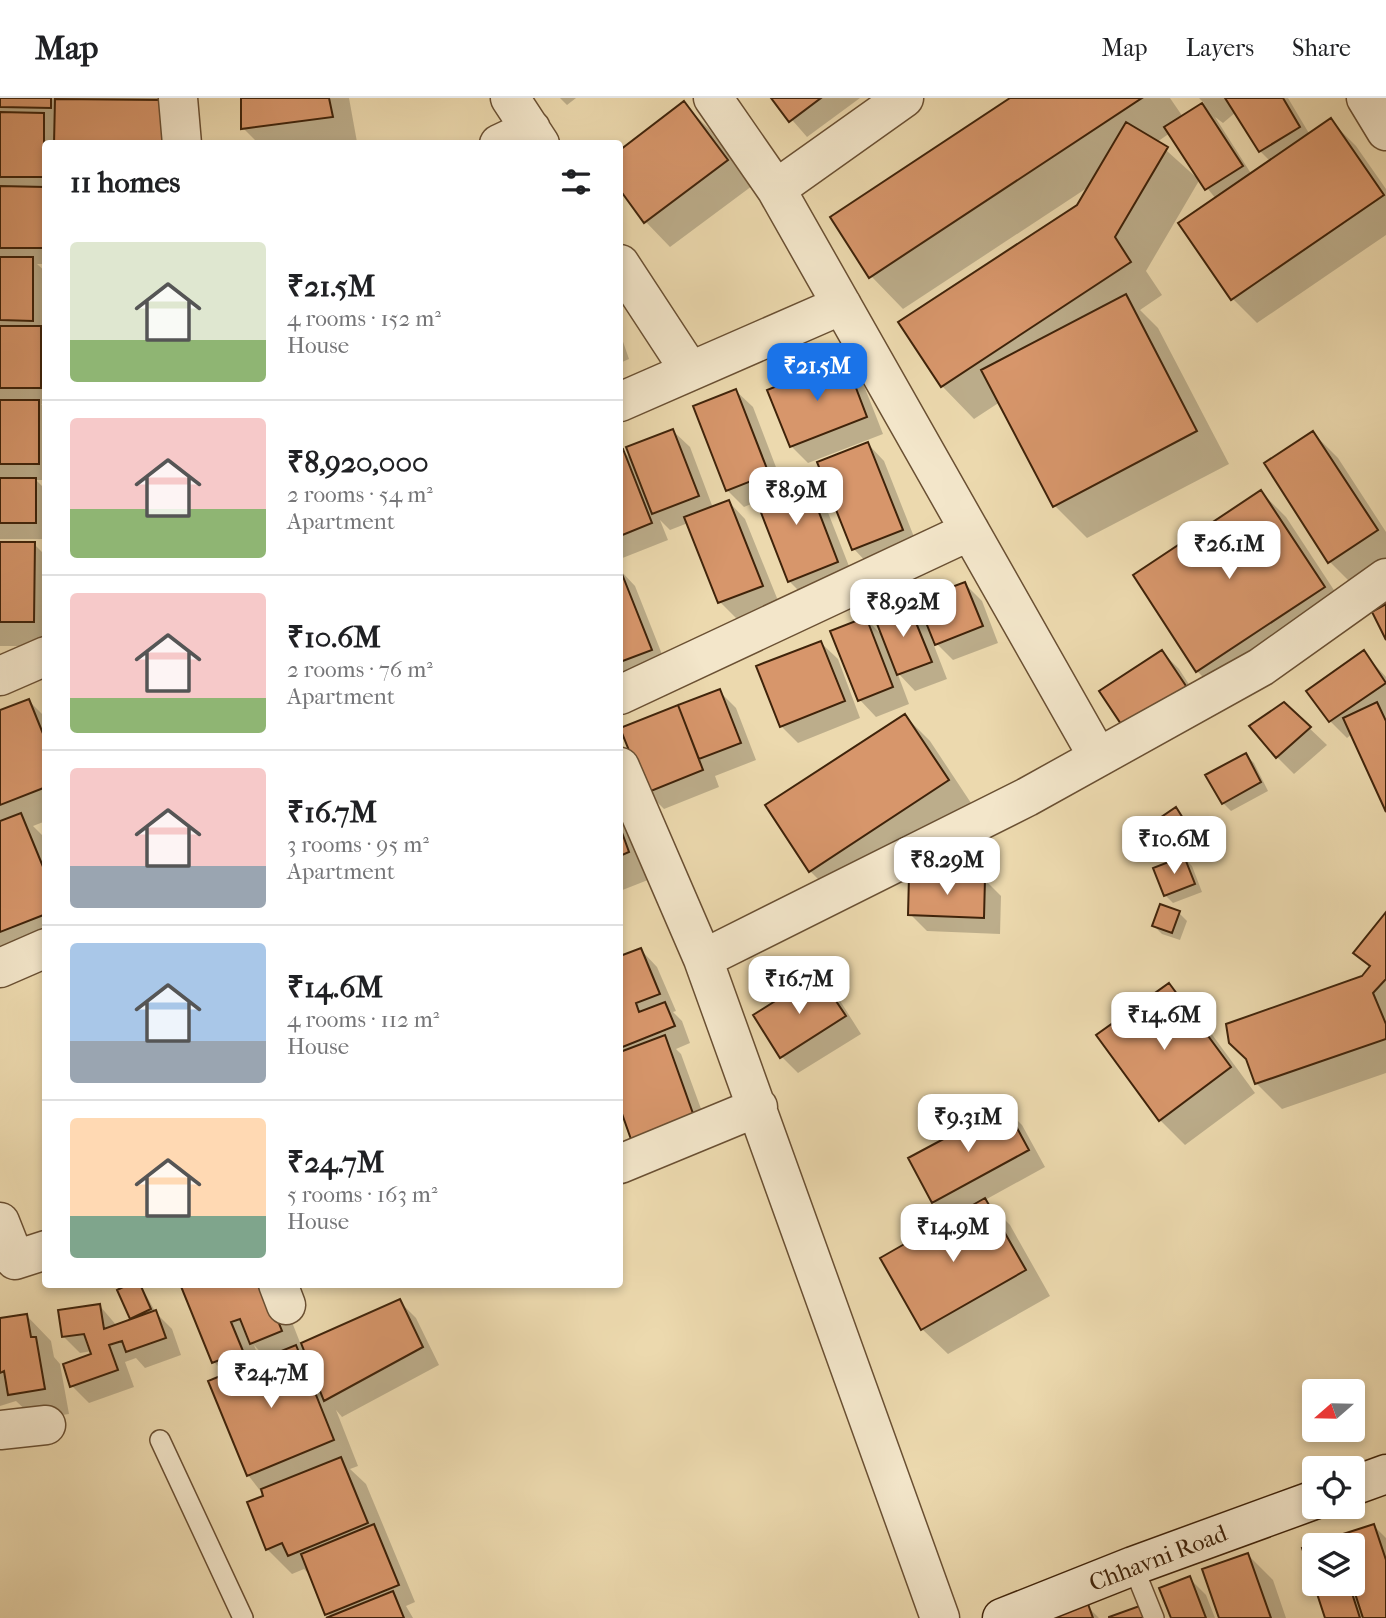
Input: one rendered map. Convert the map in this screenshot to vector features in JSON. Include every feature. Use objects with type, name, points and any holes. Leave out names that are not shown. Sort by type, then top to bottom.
[{"type":"street","points":[[178,98],[183,140]]},
{"type":"street","points":[[713,98],[776,188],[1098,757]]},
{"type":"street","points":[[776,188],[904,98]]},
{"type":"street","points":[[1366,98],[1386,131]]},
{"type":"street","points":[[623,269],[690,371]]},
{"type":"street","points":[[623,401],[842,305]]},
{"type":"street","points":[[623,694],[970,531]]},
{"type":"street","points":[[703,960],[1027,797],[1261,667],[1386,578]]},
{"type":"street","points":[[0,676],[42,658]]},
{"type":"street","points":[[623,774],[703,960],[940,1618]]},
{"type":"street","points":[[0,968],[42,950]]},
{"type":"street","points":[[623,1163],[758,1107]]},
{"type":"street","points":[[0,1222],[15,1260],[42,1252]]},
{"type":"street","points":[[0,1430],[46,1425]]},
{"type":"street","points":[[1365,1482],[1386,1474]]},
{"type":"street","name":"Chhavni Road","points":[[1002,1618],[1133,1566],[1302,1504]]},
{"type":"lane","points":[[160,1440],[243,1618]]},
{"type":"lane","points":[[1133,1566],[1154,1618]]},
{"type":"building","points":[[0,98],[51,98],[51,108],[0,107]]},
{"type":"building","points":[[241,98],[329,98],[333,117],[241,129]]},
{"type":"building","points":[[771,98],[821,98],[789,122]]},
{"type":"building","points":[[1010,98],[1142,98],[869,278],[830,217]]},
{"type":"building","points":[[1225,98],[1283,98],[1300,127],[1259,152]]},
{"type":"building","points":[[55,99],[163,100],[162,140],[54,140]]},
{"type":"building","points":[[684,101],[728,160],[644,223],[623,194],[623,148]]},
{"type":"building","points":[[1202,103],[1243,166],[1205,190],[1164,127]]},
{"type":"building","points":[[0,112],[44,113],[42,177],[0,177]]},
{"type":"building","points":[[1331,118],[1384,195],[1231,300],[1178,223]]},
{"type":"building","points":[[1126,122],[1168,147],[1115,237],[1131,262],[941,387],[898,322],[1077,205]]},
{"type":"building","points":[[0,186],[42,187],[42,248],[0,248]]},
{"type":"building","points":[[0,257],[33,257],[33,321],[0,320]]},
{"type":"building","points":[[1126,294],[1197,431],[1053,507],[981,370]]},
{"type":"building","points":[[0,326],[41,326],[41,388],[0,388]]},
{"type":"building","points":[[845,359],[867,417],[790,447],[767,390]]},
{"type":"building","points":[[736,389],[769,474],[726,491],[693,406]]},
{"type":"building","points":[[0,400],[39,400],[39,464],[0,464]]},
{"type":"building","points":[[673,429],[699,496],[652,514],[626,447]]},
{"type":"building","points":[[1313,431],[1378,530],[1328,563],[1264,463]]},
{"type":"building","points":[[868,442],[903,530],[852,550],[817,462]]},
{"type":"building","points":[[623,449],[652,523],[623,535]]},
{"type":"building","points":[[804,473],[838,562],[788,582],[753,492]]},
{"type":"building","points":[[0,478],[36,478],[36,523],[0,523]]},
{"type":"building","points":[[1261,490],[1325,587],[1196,672],[1133,575]]},
{"type":"building","points":[[729,500],[763,586],[718,603],[684,517]]},
{"type":"building","points":[[0,542],[35,542],[34,622],[0,622]]},
{"type":"building","points":[[623,577],[652,650],[623,661]]},
{"type":"building","points":[[965,582],[983,626],[935,645],[917,600]]},
{"type":"building","points":[[908,603],[932,662],[897,675],[874,616]]},
{"type":"building","points":[[1386,604],[1386,640],[1372,612]]},
{"type":"building","points":[[866,617],[893,687],[858,701],[830,631]]},
{"type":"building","points":[[821,641],[845,701],[780,727],[756,666]]},
{"type":"building","points":[[1162,650],[1188,689],[1125,730],[1099,691]]},
{"type":"building","points":[[1364,650],[1386,683],[1329,722],[1306,691]]},
{"type":"building","points":[[720,689],[741,743],[699,759],[678,705]]},
{"type":"building","points":[[29,699],[42,731],[42,789],[0,805],[0,710]]},
{"type":"building","points":[[1284,702],[1311,727],[1276,758],[1249,726]]},
{"type":"building","points":[[1377,702],[1386,721],[1386,812],[1343,718]]},
{"type":"building","points":[[678,705],[703,770],[646,793],[623,736],[623,727]]},
{"type":"building","points":[[905,714],[949,780],[809,872],[765,805]]},
{"type":"building","points":[[1246,753],[1261,782],[1222,804],[1205,775]]},
{"type":"building","points":[[1176,807],[1196,839],[1172,854],[1151,824]]},
{"type":"building","points":[[21,813],[42,864],[42,916],[0,932],[0,821]]},
{"type":"building","points":[[623,835],[629,852],[623,855]]},
{"type":"building","points":[[1184,856],[1195,884],[1164,896],[1153,868]]},
{"type":"building","points":[[909,876],[985,878],[984,918],[908,915]]},
{"type":"building","points":[[1160,904],[1180,911],[1172,933],[1152,926]]},
{"type":"building","points":[[1386,912],[1386,979],[1373,993],[1386,1024],[1386,1039],[1255,1084],[1246,1059],[1229,1043],[1226,1024],[1362,976],[1370,966],[1353,953]]},
{"type":"building","points":[[641,948],[660,994],[636,1003],[639,1012],[665,1002],[675,1026],[623,1047],[623,955]]},
{"type":"building","points":[[818,974],[846,1016],[780,1058],[753,1015]]},
{"type":"building","points":[[1169,983],[1231,1067],[1159,1121],[1096,1035]]},
{"type":"building","points":[[665,1035],[696,1122],[633,1145],[623,1117],[623,1051]]},
{"type":"building","points":[[1005,1106],[1029,1150],[932,1203],[908,1158]]},
{"type":"building","points":[[985,1198],[1026,1270],[921,1330],[880,1258]]},
{"type":"building","points":[[142,1288],[151,1309],[130,1319],[117,1290]]},
{"type":"building","points":[[182,1288],[265,1288],[282,1331],[250,1344],[240,1319],[231,1322],[243,1351],[212,1363]]},
{"type":"building","points":[[400,1299],[423,1347],[324,1401],[301,1343]]},
{"type":"building","points":[[100,1304],[104,1329],[156,1310],[166,1338],[126,1352],[122,1341],[109,1345],[118,1370],[70,1387],[63,1364],[91,1354],[84,1334],[62,1337],[58,1310]]},
{"type":"building","points":[[27,1314],[31,1337],[36,1337],[45,1389],[8,1395],[4,1371],[0,1373],[0,1318]]},
{"type":"building","points":[[296,1345],[334,1440],[247,1476],[208,1381]]},
{"type":"building","points":[[341,1457],[368,1523],[288,1556],[282,1543],[266,1550],[247,1502],[263,1496],[261,1489]]},
{"type":"building","points":[[374,1524],[399,1585],[325,1615],[301,1554]]},
{"type":"building","points":[[1374,1524],[1386,1560],[1386,1618],[1363,1618],[1356,1596],[1365,1596],[1365,1533],[1346,1533]]},
{"type":"building","points":[[1248,1553],[1271,1618],[1219,1618],[1202,1569]]},
{"type":"building","points":[[1190,1576],[1206,1618],[1171,1618],[1159,1588]]},
{"type":"building","points":[[393,1591],[404,1618],[326,1618]]},
{"type":"building","points":[[1318,1596],[1353,1596],[1360,1618],[1325,1618]]},
{"type":"building","points":[[1088,1604],[1093,1618],[1052,1618]]},
{"type":"building","points":[[1145,1604],[1149,1618],[1109,1618],[1109,1617]]}]
